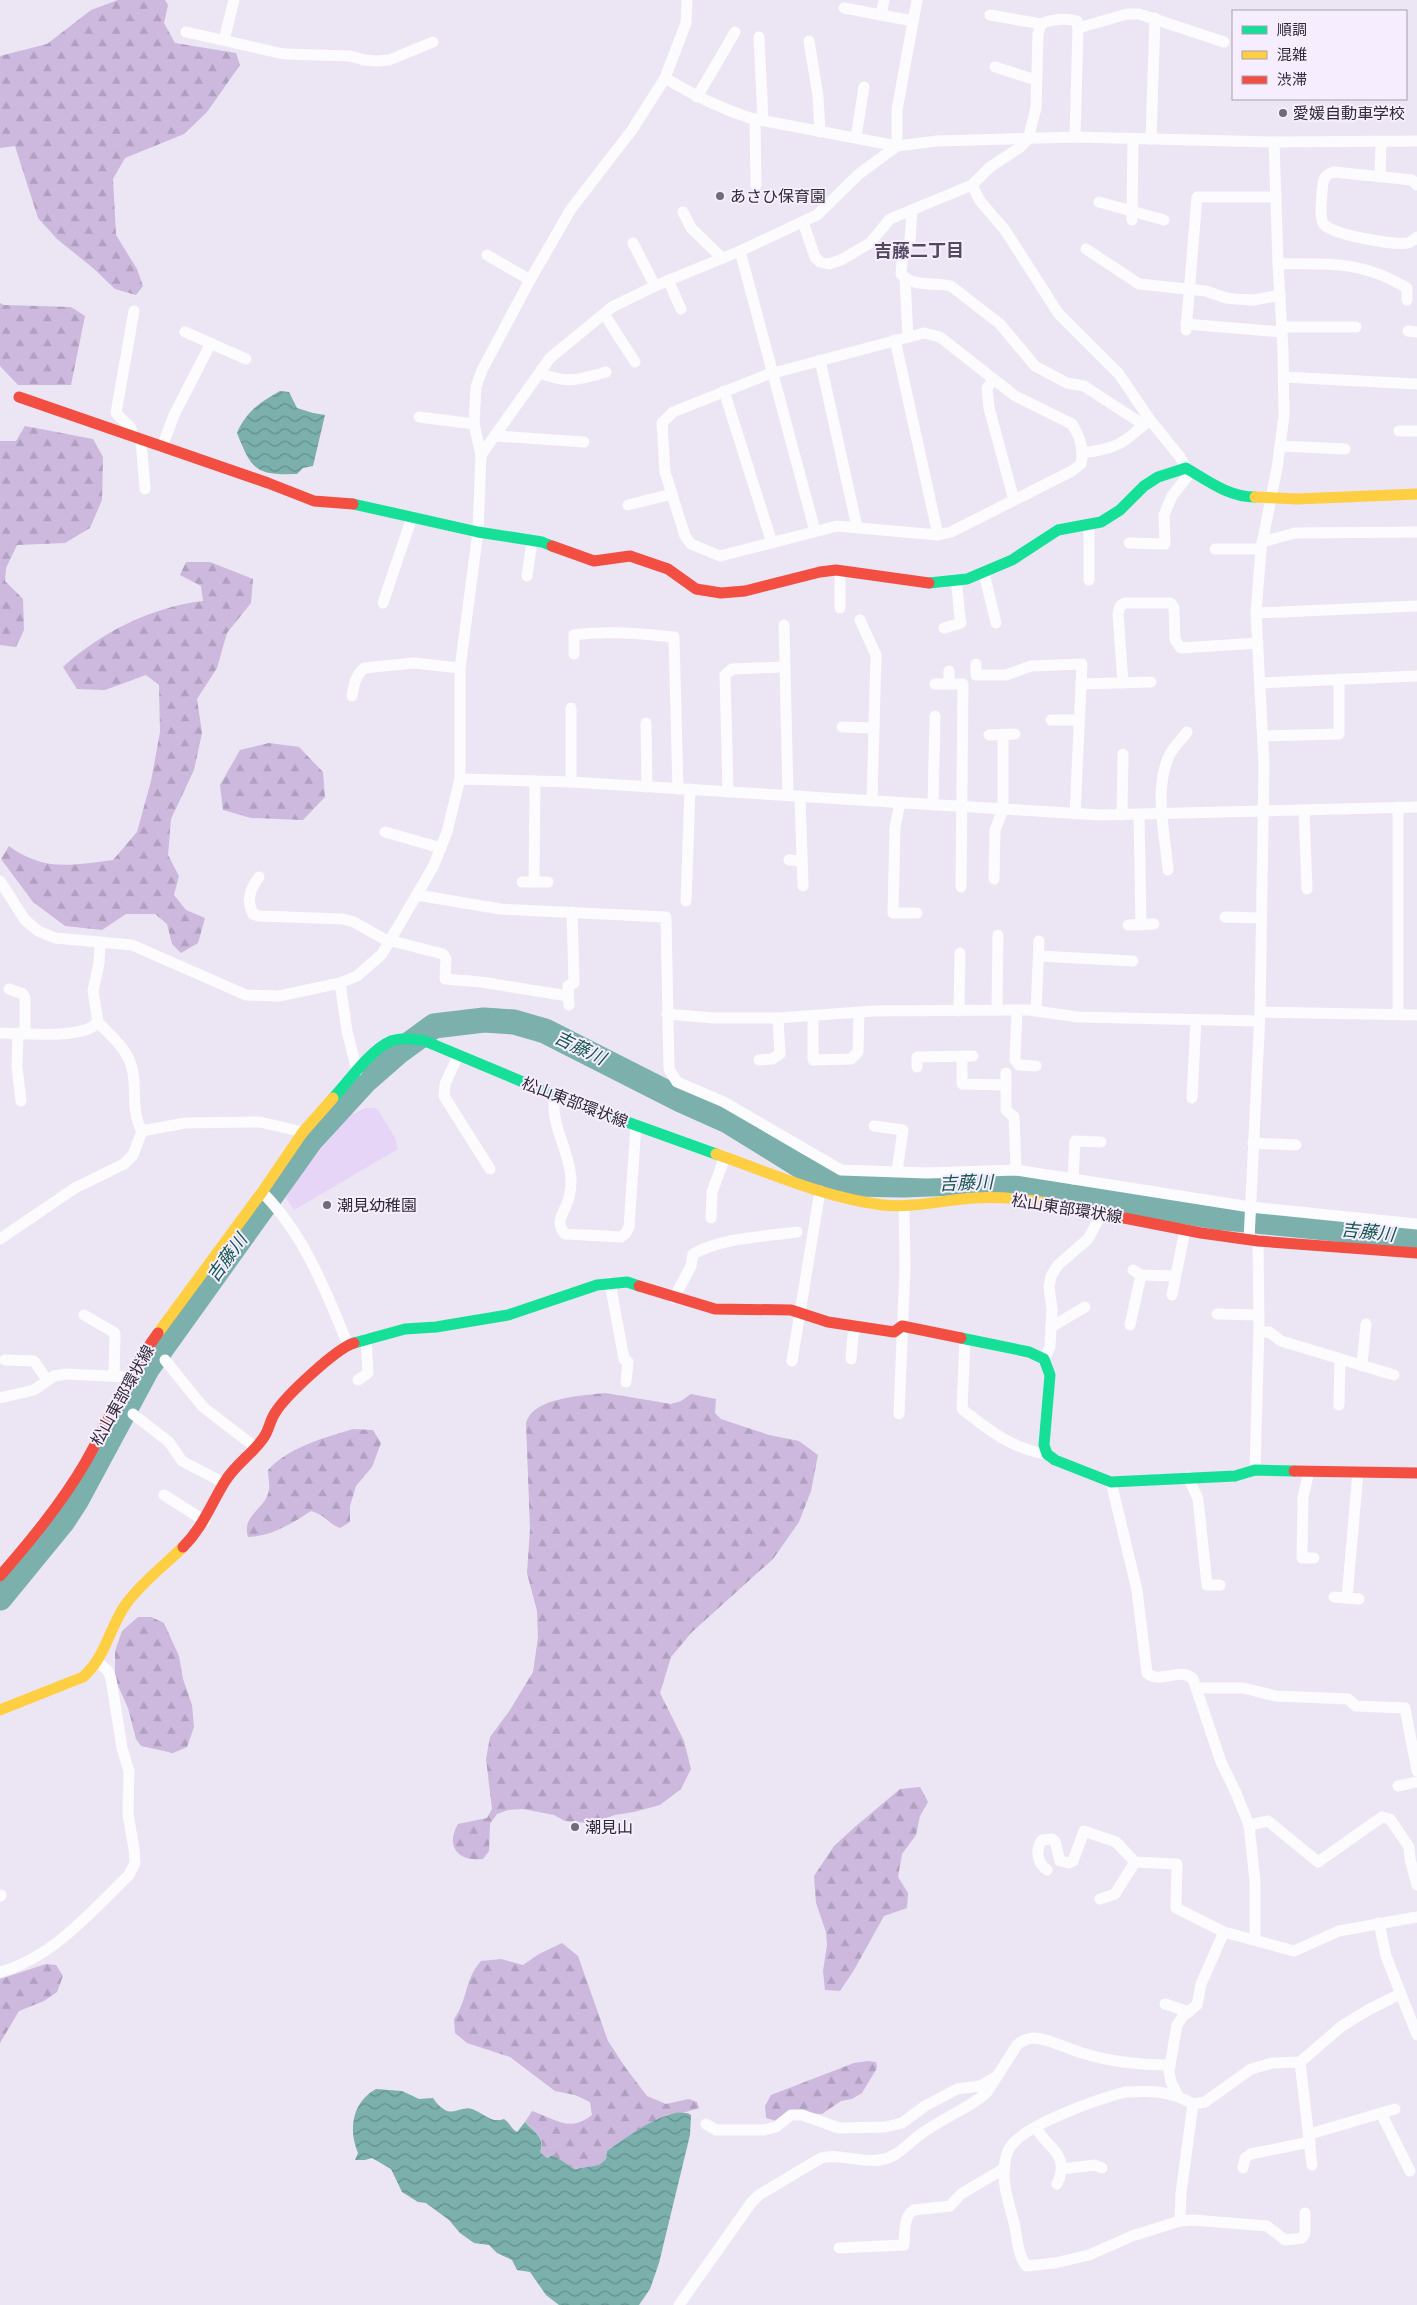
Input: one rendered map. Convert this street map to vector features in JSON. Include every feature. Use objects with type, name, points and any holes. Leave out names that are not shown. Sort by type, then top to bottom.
[{"type":"street","points":[[224,40],[234,0]]},
{"type":"street","points":[[0,881],[25,920],[38,931],[55,938],[132,945],[246,995],[279,996],[340,983],[357,976],[371,966],[391,940],[441,848],[447,832],[460,779],[460,668],[478,532],[481,455],[474,424],[476,387],[482,370],[530,280],[571,209],[632,130],[665,78],[686,23],[687,0]]},
{"type":"street","points":[[881,15],[884,0]]},
{"type":"street","points":[[896,146],[897,110],[917,0]]},
{"type":"street","points":[[844,8],[913,20]]},
{"type":"street","points":[[1078,28],[1127,14],[1140,14],[1224,42]]},
{"type":"street","points":[[990,15],[1041,24],[1049,20],[1077,21],[1075,137]]},
{"type":"street","points":[[1151,139],[1155,18]]},
{"type":"street","points":[[803,222],[815,257],[820,262],[829,264],[841,260],[870,243],[890,219],[972,185],[990,167],[1019,148],[1028,139],[1036,108],[1038,34],[1041,24]]},
{"type":"street","points":[[186,32],[284,54],[350,56],[378,61],[389,60],[433,42]]},
{"type":"street","points":[[697,97],[735,32]]},
{"type":"street","points":[[756,185],[759,119],[759,37]]},
{"type":"street","points":[[809,41],[818,96],[820,132]]},
{"type":"street","points":[[995,67],[1036,80]]},
{"type":"street","points":[[665,78],[697,97],[727,111],[820,132],[856,137],[896,146],[937,141],[1075,137],[1274,142],[1417,142]]},
{"type":"street","points":[[856,137],[864,87]]},
{"type":"street","points":[[1132,139],[1132,216]]},
{"type":"street","points":[[1380,177],[1381,141]]},
{"type":"street","points":[[1255,1470],[1259,1315],[1250,1210],[1260,1016],[1263,812],[1262,736],[1256,613],[1261,546],[1284,416],[1274,142]]},
{"type":"street","points":[[481,455],[550,358],[604,314],[632,296],[740,251],[817,215],[859,174],[896,146]]},
{"type":"street","points":[[1417,185],[1412,180],[1334,172],[1328,174],[1323,180],[1323,224],[1328,229],[1366,239],[1408,243],[1417,236]]},
{"type":"street","points":[[972,185],[980,201],[1005,230],[1058,313],[1119,374],[1147,422],[1180,457],[1189,470],[1228,492],[1242,497],[1417,494]]},
{"type":"street","points":[[1276,197],[1197,197],[1186,327],[1282,330],[1356,327]]},
{"type":"street","points":[[1099,202],[1132,216],[1164,220]]},
{"type":"street","points":[[912,210],[910,240],[903,252],[901,266],[901,274],[905,278],[919,283],[951,286],[1000,324],[1035,366],[1067,383],[1084,386],[1147,422]]},
{"type":"street","points":[[682,212],[691,228],[722,258]]},
{"type":"street","points":[[633,243],[655,286]]},
{"type":"street","points":[[1086,249],[1094,262],[1139,284],[1206,291],[1236,299],[1254,300],[1280,295]]},
{"type":"street","points":[[740,251],[814,531]]},
{"type":"street","points":[[487,255],[530,280]]},
{"type":"street","points":[[1278,264],[1329,263],[1386,275],[1407,288],[1406,300]]},
{"type":"street","points":[[905,278],[908,337]]},
{"type":"street","points":[[668,280],[681,309]]},
{"type":"street","points":[[134,311],[116,413],[131,428],[137,438],[145,489]]},
{"type":"street","points":[[604,314],[635,362]]},
{"type":"street","points":[[185,332],[246,359]]},
{"type":"street","points":[[924,333],[940,337],[993,380],[1027,404],[1072,424],[1077,432],[1082,453],[1080,464],[1072,471],[951,532],[938,535],[837,526],[814,531],[720,556],[691,544],[685,536],[665,472],[662,423],[673,412],[766,375],[924,333]]},
{"type":"street","points":[[895,340],[938,535]]},
{"type":"street","points":[[162,447],[174,415],[211,343]]},
{"type":"street","points":[[820,360],[857,527]]},
{"type":"street","points":[[540,373],[571,381],[606,372]]},
{"type":"street","points":[[1284,377],[1417,384]]},
{"type":"street","points":[[993,380],[987,388],[989,408],[1014,500]]},
{"type":"street","points":[[724,391],[772,543]]},
{"type":"street","points":[[19,397],[268,483],[314,501],[349,503],[478,532],[542,542],[594,561],[630,556],[668,570],[696,589],[721,593],[746,591],[820,572],[840,570],[932,584],[956,582],[984,573],[1012,560],[1058,530],[1089,526],[1111,517],[1144,486],[1158,477],[1189,470]]},
{"type":"street","points":[[419,417],[474,424]]},
{"type":"street","points":[[1082,453],[1115,447],[1125,442],[1147,422]]},
{"type":"street","points":[[1399,431],[1417,431]]},
{"type":"street","points":[[496,436],[584,442]]},
{"type":"street","points":[[1280,446],[1344,449]]},
{"type":"street","points":[[1129,543],[1164,544],[1164,515],[1172,496],[1189,470]]},
{"type":"street","points":[[628,505],[672,494]]},
{"type":"street","points":[[383,603],[412,517]]},
{"type":"street","points":[[1089,526],[1089,580]]},
{"type":"street","points":[[1214,549],[1261,546],[1295,533],[1417,532]]},
{"type":"street","points":[[527,576],[532,541]]},
{"type":"street","points":[[840,570],[840,608]]},
{"type":"street","points":[[984,573],[996,623]]},
{"type":"street","points":[[944,628],[961,623],[957,605],[959,593],[956,582]]},
{"type":"street","points":[[1123,682],[1118,614],[1120,606],[1125,603],[1172,603],[1174,608],[1175,640],[1181,648],[1258,643]]},
{"type":"street","points":[[1256,613],[1417,606]]},
{"type":"street","points":[[860,620],[876,655],[872,801]]},
{"type":"street","points":[[784,625],[784,666],[787,682],[794,796],[802,860],[803,886]]},
{"type":"street","points":[[574,654],[574,635],[589,632],[674,637],[674,660],[684,789],[686,901]]},
{"type":"street","points":[[674,660],[686,659]]},
{"type":"street","points":[[352,696],[356,678],[364,668],[414,663],[460,668]]},
{"type":"street","points":[[976,664],[976,675],[996,676],[1006,676],[1031,666],[1082,664],[1075,814]]},
{"type":"street","points":[[728,792],[725,675],[732,669],[784,666]]},
{"type":"street","points":[[949,671],[949,684]]},
{"type":"street","points":[[1260,683],[1417,676]]},
{"type":"street","points":[[1262,736],[1339,734],[1339,679]]},
{"type":"street","points":[[1081,684],[1152,682]]},
{"type":"street","points":[[935,684],[963,684],[961,887]]},
{"type":"street","points":[[568,715],[571,782]]},
{"type":"street","points":[[933,805],[935,716]]},
{"type":"street","points":[[1051,720],[1079,720]]},
{"type":"street","points":[[646,723],[647,787]]},
{"type":"street","points":[[842,727],[874,728]]},
{"type":"street","points":[[1168,870],[1162,788],[1170,752],[1187,732]]},
{"type":"street","points":[[989,734],[1009,734],[1003,809],[996,830],[994,879]]},
{"type":"street","points":[[1122,815],[1123,754]]},
{"type":"street","points":[[460,779],[571,782],[1075,814],[1139,815],[1417,807]]},
{"type":"street","points":[[535,781],[528,882],[548,882]]},
{"type":"street","points":[[900,803],[895,827],[893,913],[917,913]]},
{"type":"street","points":[[1398,808],[1398,1014]]},
{"type":"street","points":[[1304,811],[1307,889]]},
{"type":"street","points":[[1139,815],[1142,924]]},
{"type":"street","points":[[385,832],[441,848]]},
{"type":"street","points":[[789,860],[802,860]]},
{"type":"street","points":[[259,877],[251,887],[248,899],[253,914],[258,916],[354,922],[384,939],[443,954],[446,959],[444,980],[481,982],[569,1000],[568,986],[574,983],[572,912]]},
{"type":"street","points":[[417,895],[500,909],[666,917],[668,1069],[678,1082],[724,1102],[841,1170],[897,1172],[1016,1170],[1250,1210],[1417,1224]]},
{"type":"street","points":[[1225,917],[1261,918]]},
{"type":"street","points":[[1128,925],[1154,924]]},
{"type":"street","points":[[997,1010],[998,936]]},
{"type":"street","points":[[1036,1011],[1040,941]]},
{"type":"street","points":[[100,942],[99,963],[93,991],[98,1022],[123,1049],[131,1063],[134,1100],[138,1124],[142,1131]]},
{"type":"street","points":[[959,1011],[960,953]]},
{"type":"street","points":[[1039,956],[1133,961]]},
{"type":"street","points":[[340,983],[347,1030],[357,1071]]},
{"type":"street","points":[[9,989],[23,994],[25,998],[17,1067],[21,1101]]},
{"type":"street","points":[[667,1014],[713,1018],[778,1018],[859,1013],[1017,1010],[1078,1017],[1196,1020],[1260,1016],[1417,1015]]},
{"type":"street","points":[[1017,1010],[1014,1060],[1019,1065],[1036,1066]]},
{"type":"street","points":[[812,1017],[813,1060],[851,1059],[858,1052],[859,1013]]},
{"type":"street","points":[[759,1060],[772,1059],[780,1054],[778,1018]]},
{"type":"street","points":[[1192,1098],[1196,1020]]},
{"type":"street","points":[[0,1033],[82,1031],[94,1028],[98,1022]]},
{"type":"street","name":"松山東部環状線","points":[[0,1576],[44,1526],[84,1463],[138,1360],[264,1194],[303,1132],[382,1045],[405,1038],[425,1041],[556,1096],[820,1191],[861,1202],[904,1204],[975,1198],[1046,1202],[1185,1230],[1417,1253]]},
{"type":"street","points":[[458,1056],[445,1084],[444,1096],[490,1163]]},
{"type":"street","points":[[917,1067],[917,1057],[968,1056],[962,1084],[1006,1079],[1006,1110],[1014,1117],[1016,1170]]},
{"type":"street","points":[[556,1096],[553,1107],[571,1179],[568,1199],[559,1222],[565,1234],[621,1237],[626,1234],[629,1227],[636,1125]]},
{"type":"street","points":[[142,1131],[185,1123],[260,1122],[303,1132]]},
{"type":"street","points":[[874,1126],[903,1130],[897,1172]]},
{"type":"street","points":[[0,1239],[75,1188],[110,1173],[124,1164],[133,1154],[142,1131]]},
{"type":"street","points":[[1073,1179],[1075,1141],[1101,1142]]},
{"type":"street","points":[[1253,1143],[1296,1145]]},
{"type":"street","points":[[711,1218],[712,1192],[725,1157]]},
{"type":"street","points":[[792,1361],[820,1191]]},
{"type":"street","points":[[264,1194],[275,1205],[296,1234],[327,1294],[348,1345]]},
{"type":"street","points":[[899,1414],[905,1267],[904,1204]]},
{"type":"street","points":[[1044,1359],[1050,1347],[1052,1308],[1049,1286],[1051,1276],[1058,1265],[1088,1239],[1102,1212]]},
{"type":"street","points":[[1172,1295],[1185,1230]]},
{"type":"street","points":[[674,1298],[691,1266],[693,1254],[705,1248],[733,1240],[797,1232]]},
{"type":"street","points":[[1130,1325],[1137,1272],[1175,1276]]},
{"type":"street","points":[[0,1710],[83,1677],[92,1670],[98,1662],[118,1616],[127,1603],[189,1542],[206,1522],[224,1483],[235,1466],[264,1437],[273,1415],[280,1405],[326,1362],[348,1345],[405,1329],[436,1327],[508,1315],[544,1304],[568,1293],[610,1283],[628,1282],[674,1298],[715,1309],[791,1310],[828,1322],[894,1332],[902,1326],[1029,1352],[1044,1359],[1050,1375],[1044,1444],[1047,1454]]},
{"type":"street","points":[[610,1283],[624,1359],[628,1362],[626,1382]]},
{"type":"street","points":[[1051,1328],[1086,1307]]},
{"type":"street","points":[[1217,1314],[1259,1315]]},
{"type":"street","points":[[84,1315],[115,1334],[114,1376]]},
{"type":"street","points":[[1362,1366],[1366,1324]]},
{"type":"street","points":[[851,1359],[853,1335],[857,1326]]},
{"type":"street","points":[[1259,1332],[1268,1332],[1281,1341],[1394,1375]]},
{"type":"street","points":[[358,1380],[368,1373],[366,1339]]},
{"type":"street","points":[[965,1339],[962,1409],[1015,1446],[1047,1454],[1055,1460],[1111,1482],[1235,1476],[1255,1470],[1417,1473]]},
{"type":"street","points":[[5,1360],[34,1361],[47,1380]]},
{"type":"street","points":[[165,1360],[203,1408],[255,1447]]},
{"type":"street","points":[[1340,1360],[1340,1405]]},
{"type":"street","points":[[0,1398],[34,1390],[54,1376],[66,1374],[129,1377]]},
{"type":"street","points":[[133,1414],[169,1442],[182,1460],[224,1483]]},
{"type":"street","points":[[1309,1471],[1303,1497],[1302,1558],[1314,1558]]},
{"type":"street","points":[[1347,1598],[1358,1472]]},
{"type":"street","points":[[1188,1477],[1198,1499],[1207,1585],[1220,1585]]},
{"type":"street","points":[[1111,1482],[1136,1590],[1147,1673],[1152,1677],[1158,1678],[1181,1674],[1189,1675],[1198,1688],[1221,1762],[1249,1825],[1255,1881],[1255,1940]]},
{"type":"street","points":[[164,1495],[206,1522]]},
{"type":"street","points":[[1334,1597],[1360,1599]]},
{"type":"street","points":[[0,1972],[28,1962],[54,1945],[129,1875],[134,1863],[134,1849],[128,1814],[128,1771],[122,1748],[111,1679],[108,1671],[98,1662]]},
{"type":"street","points":[[1198,1688],[1243,1688],[1276,1696],[1348,1699],[1356,1706],[1405,1708],[1417,1771]]},
{"type":"street","points":[[1398,1786],[1417,1782]]},
{"type":"street","points":[[1249,1825],[1268,1821],[1318,1862],[1382,1818],[1390,1818],[1409,1847],[1417,1885]]},
{"type":"street","points":[[1047,1870],[1039,1861],[1039,1845],[1042,1840],[1052,1839],[1055,1842],[1060,1861],[1064,1864],[1069,1863],[1073,1860],[1084,1831],[1116,1842],[1135,1862],[1177,1864],[1176,1908],[1224,1932],[1294,1951],[1339,1931],[1379,1922],[1417,1917]]},
{"type":"street","points":[[1100,1899],[1115,1894],[1135,1862]]},
{"type":"street","points":[[1379,1922],[1386,1956],[1417,2035]]},
{"type":"street","points":[[1177,2094],[1171,2082],[1170,2065],[1177,2025],[1183,2016],[1196,2005],[1200,1984],[1224,1932]]},
{"type":"street","points":[[1305,2213],[1305,2233],[1302,2238],[1296,2240],[1285,2240],[1267,2226],[1194,2220],[1180,2221],[1132,2236],[1089,2255],[1055,2263],[1026,2266],[1017,2248],[1013,2218],[1006,2200],[1005,2168],[1008,2152],[1014,2142],[1036,2128],[1091,2101],[1126,2092],[1163,2092],[1177,2094],[1192,2104],[1205,2102],[1251,2069],[1272,2063],[1300,2062],[1342,2026],[1400,1994]]},
{"type":"street","points":[[1165,2004],[1189,2012]]},
{"type":"street","points":[[679,2305],[751,2203],[765,2191],[814,2162],[829,2156],[864,2160],[887,2159],[901,2151],[920,2134],[980,2098],[1017,2045],[1032,2038],[1091,2056],[1119,2062],[1170,2065]]},
{"type":"street","points":[[1300,2062],[1312,2165]]},
{"type":"street","points":[[706,2124],[716,2130],[764,2130],[776,2127],[791,2115],[802,2115],[813,2117],[840,2128],[885,2127],[902,2123],[925,2106],[956,2089],[980,2086],[995,2078]]},
{"type":"street","points":[[1180,2221],[1181,2193],[1192,2104]]},
{"type":"street","points":[[1243,2168],[1245,2158],[1251,2154],[1310,2138],[1395,2109]]},
{"type":"street","points":[[1381,2113],[1410,2171]]},
{"type":"street","points":[[1036,2128],[1042,2139],[1052,2145],[1058,2154],[1062,2169],[1057,2184]]},
{"type":"street","points":[[1062,2169],[1095,2165],[1102,2168]]},
{"type":"street","points":[[839,2248],[904,2245],[909,2213],[914,2210],[950,2206],[961,2194],[1005,2168]]},
{"type":"green space","points":[[118,0],[165,0],[168,5],[164,23],[175,43],[236,53],[240,65],[207,112],[184,134],[125,158],[113,179],[116,235],[137,269],[143,286],[136,295],[115,289],[93,268],[57,239],[38,218],[15,146],[0,148],[0,56],[47,44],[91,10]]},
{"type":"green space","points":[[0,303],[4,305],[71,307],[85,316],[71,385],[18,385],[0,366]]},
{"type":"green space","points":[[25,426],[93,439],[103,457],[102,500],[90,528],[65,543],[17,545],[6,568],[5,581],[23,599],[24,630],[16,647],[0,645],[0,441],[16,441]]},
{"type":"green space","points":[[186,562],[210,562],[253,579],[251,603],[227,633],[217,668],[197,699],[202,733],[194,770],[171,819],[168,855],[179,876],[174,895],[186,910],[205,918],[198,943],[181,953],[172,944],[167,924],[155,914],[126,914],[102,930],[65,926],[33,902],[1,859],[9,846],[34,860],[59,865],[113,860],[137,832],[151,781],[160,732],[159,685],[146,675],[105,690],[77,689],[63,667],[94,643],[128,623],[165,609],[203,601],[201,586],[180,575]]},
{"type":"green space","points":[[269,743],[299,747],[323,772],[325,797],[303,820],[251,818],[223,810],[220,785],[240,750]]},
{"type":"green space","points":[[605,1393],[671,1404],[681,1401],[691,1394],[716,1399],[715,1413],[721,1419],[769,1435],[799,1441],[818,1455],[811,1491],[799,1522],[773,1559],[692,1632],[671,1657],[660,1693],[684,1741],[691,1769],[681,1789],[660,1805],[588,1823],[565,1821],[554,1815],[523,1809],[508,1810],[497,1814],[490,1824],[489,1851],[483,1859],[467,1858],[456,1851],[453,1839],[454,1832],[458,1824],[487,1818],[492,1809],[486,1759],[490,1737],[510,1710],[533,1672],[538,1637],[537,1611],[527,1573],[530,1529],[526,1423],[530,1414],[548,1403],[560,1399]]},
{"type":"green space","points":[[353,1429],[373,1430],[381,1443],[372,1467],[356,1486],[350,1506],[350,1522],[340,1528],[311,1511],[289,1525],[273,1532],[248,1537],[248,1523],[267,1497],[269,1490],[268,1470],[276,1462],[296,1449]]},
{"type":"green space","points":[[138,1617],[151,1617],[164,1623],[179,1656],[183,1679],[192,1705],[194,1727],[187,1747],[173,1753],[141,1746],[136,1739],[128,1708],[115,1679],[115,1651],[122,1631]]},
{"type":"green space","points":[[920,1787],[928,1802],[920,1816],[916,1835],[902,1854],[898,1877],[908,1893],[907,1908],[884,1916],[840,1991],[825,1990],[823,1971],[827,1945],[826,1932],[816,1903],[814,1876],[834,1846],[900,1789]]},
{"type":"green space","points":[[562,1943],[578,1956],[608,2041],[647,2096],[666,2104],[689,2099],[697,2102],[699,2108],[666,2115],[607,2151],[606,2159],[599,2165],[575,2169],[553,2155],[547,2158],[540,2152],[542,2147],[541,2139],[525,2122],[532,2111],[562,2123],[576,2123],[592,2115],[590,2102],[575,2095],[555,2091],[510,2057],[467,2043],[455,2033],[454,2019],[462,2005],[472,1975],[481,1961],[501,1959],[523,1965],[539,1954]]},
{"type":"green space","points":[[46,1964],[56,1965],[63,1976],[57,1992],[44,2001],[19,2011],[0,2043],[0,1979]]},
{"type":"green space","points":[[876,2062],[877,2068],[862,2093],[852,2099],[841,2101],[822,2114],[807,2113],[776,2121],[766,2118],[765,2106],[771,2095],[854,2063]]},
{"type":"shaded area","points":[[366,1108],[378,1110],[395,1138],[398,1149],[294,1210],[286,1198],[287,1191],[348,1116]]},
{"type":"water","points":[[280,391],[289,392],[297,408],[325,415],[313,466],[303,468],[297,474],[272,473],[257,468],[247,456],[237,433],[254,408]]},
{"type":"water","points":[[376,2089],[402,2091],[419,2099],[433,2098],[448,2111],[469,2108],[491,2119],[504,2119],[517,2132],[525,2122],[540,2139],[540,2152],[547,2158],[553,2155],[575,2169],[599,2165],[606,2159],[607,2151],[636,2131],[660,2118],[682,2113],[691,2115],[690,2135],[659,2263],[650,2289],[639,2305],[559,2305],[546,2295],[530,2272],[517,2270],[512,2260],[497,2253],[489,2245],[474,2243],[460,2233],[449,2220],[426,2203],[418,2202],[402,2192],[391,2169],[372,2158],[355,2160],[358,2153],[353,2135],[354,2117],[362,2101]]},
{"type":"waterway","name":"吉藤川","points":[[0,1598],[63,1521],[76,1501],[147,1369],[311,1140],[365,1081],[397,1053],[434,1026],[484,1020],[514,1022],[545,1031],[681,1100],[728,1121],[812,1173],[834,1182],[903,1185],[1008,1181],[1215,1217],[1417,1237]]},
{"type":"traffic: fast","points":[[929,583],[967,579],[1012,560],[1058,530],[1101,522],[1120,510],[1144,486],[1158,477],[1186,468],[1228,491],[1255,497]]},
{"type":"traffic: fast","points":[[353,504],[478,532],[542,542],[552,546]]},
{"type":"traffic: fast","points":[[333,1098],[368,1058],[383,1045],[399,1039],[425,1041],[566,1100],[716,1154]]},
{"type":"traffic: fast","points":[[354,1343],[405,1329],[436,1327],[508,1315],[597,1285],[627,1282],[639,1286]]},
{"type":"traffic: fast","points":[[961,1338],[1029,1352],[1044,1359],[1050,1375],[1044,1445],[1047,1454],[1055,1460],[1111,1482],[1235,1476],[1255,1470],[1294,1471]]},
{"type":"traffic: slow","points":[[1255,497],[1297,499],[1417,494]]},
{"type":"traffic: slow","points":[[158,1333],[262,1192],[303,1132],[333,1098]]},
{"type":"traffic: slow","points":[[716,1154],[819,1191],[861,1202],[894,1206],[974,1198],[1012,1198],[1068,1206],[1124,1218]]},
{"type":"traffic: slow","points":[[0,1710],[83,1677],[97,1661],[120,1613],[132,1596],[183,1547]]},
{"type":"traffic: jam","points":[[19,397],[268,483],[314,501],[353,504]]},
{"type":"traffic: jam","points":[[552,546],[594,561],[630,556],[668,569],[696,589],[721,593],[745,591],[820,572],[836,570],[929,583]]},
{"type":"traffic: jam","points":[[1124,1218],[1201,1233],[1258,1241],[1417,1253]]},
{"type":"traffic: jam","points":[[639,1286],[715,1309],[791,1310],[828,1322],[894,1332],[902,1326],[961,1338]]},
{"type":"traffic: jam","points":[[0,1576],[45,1521],[76,1478],[137,1365],[158,1333]]},
{"type":"traffic: jam","points":[[183,1547],[201,1524],[228,1476],[255,1449],[264,1437],[273,1416],[281,1405],[324,1363],[354,1343]]},
{"type":"traffic: jam","points":[[1294,1471],[1417,1473]]},
{"type":"place","name":"愛媛自動車学校","points":[[1283,113]]},
{"type":"place","name":"あさひ保育園","points":[[720,196]]},
{"type":"place","name":"潮見幼稚園","points":[[327,1205]]},
{"type":"place","name":"潮見山","points":[[575,1827]]},
{"type":"district","name":"吉藤二丁目","points":[[919,251]]}]
